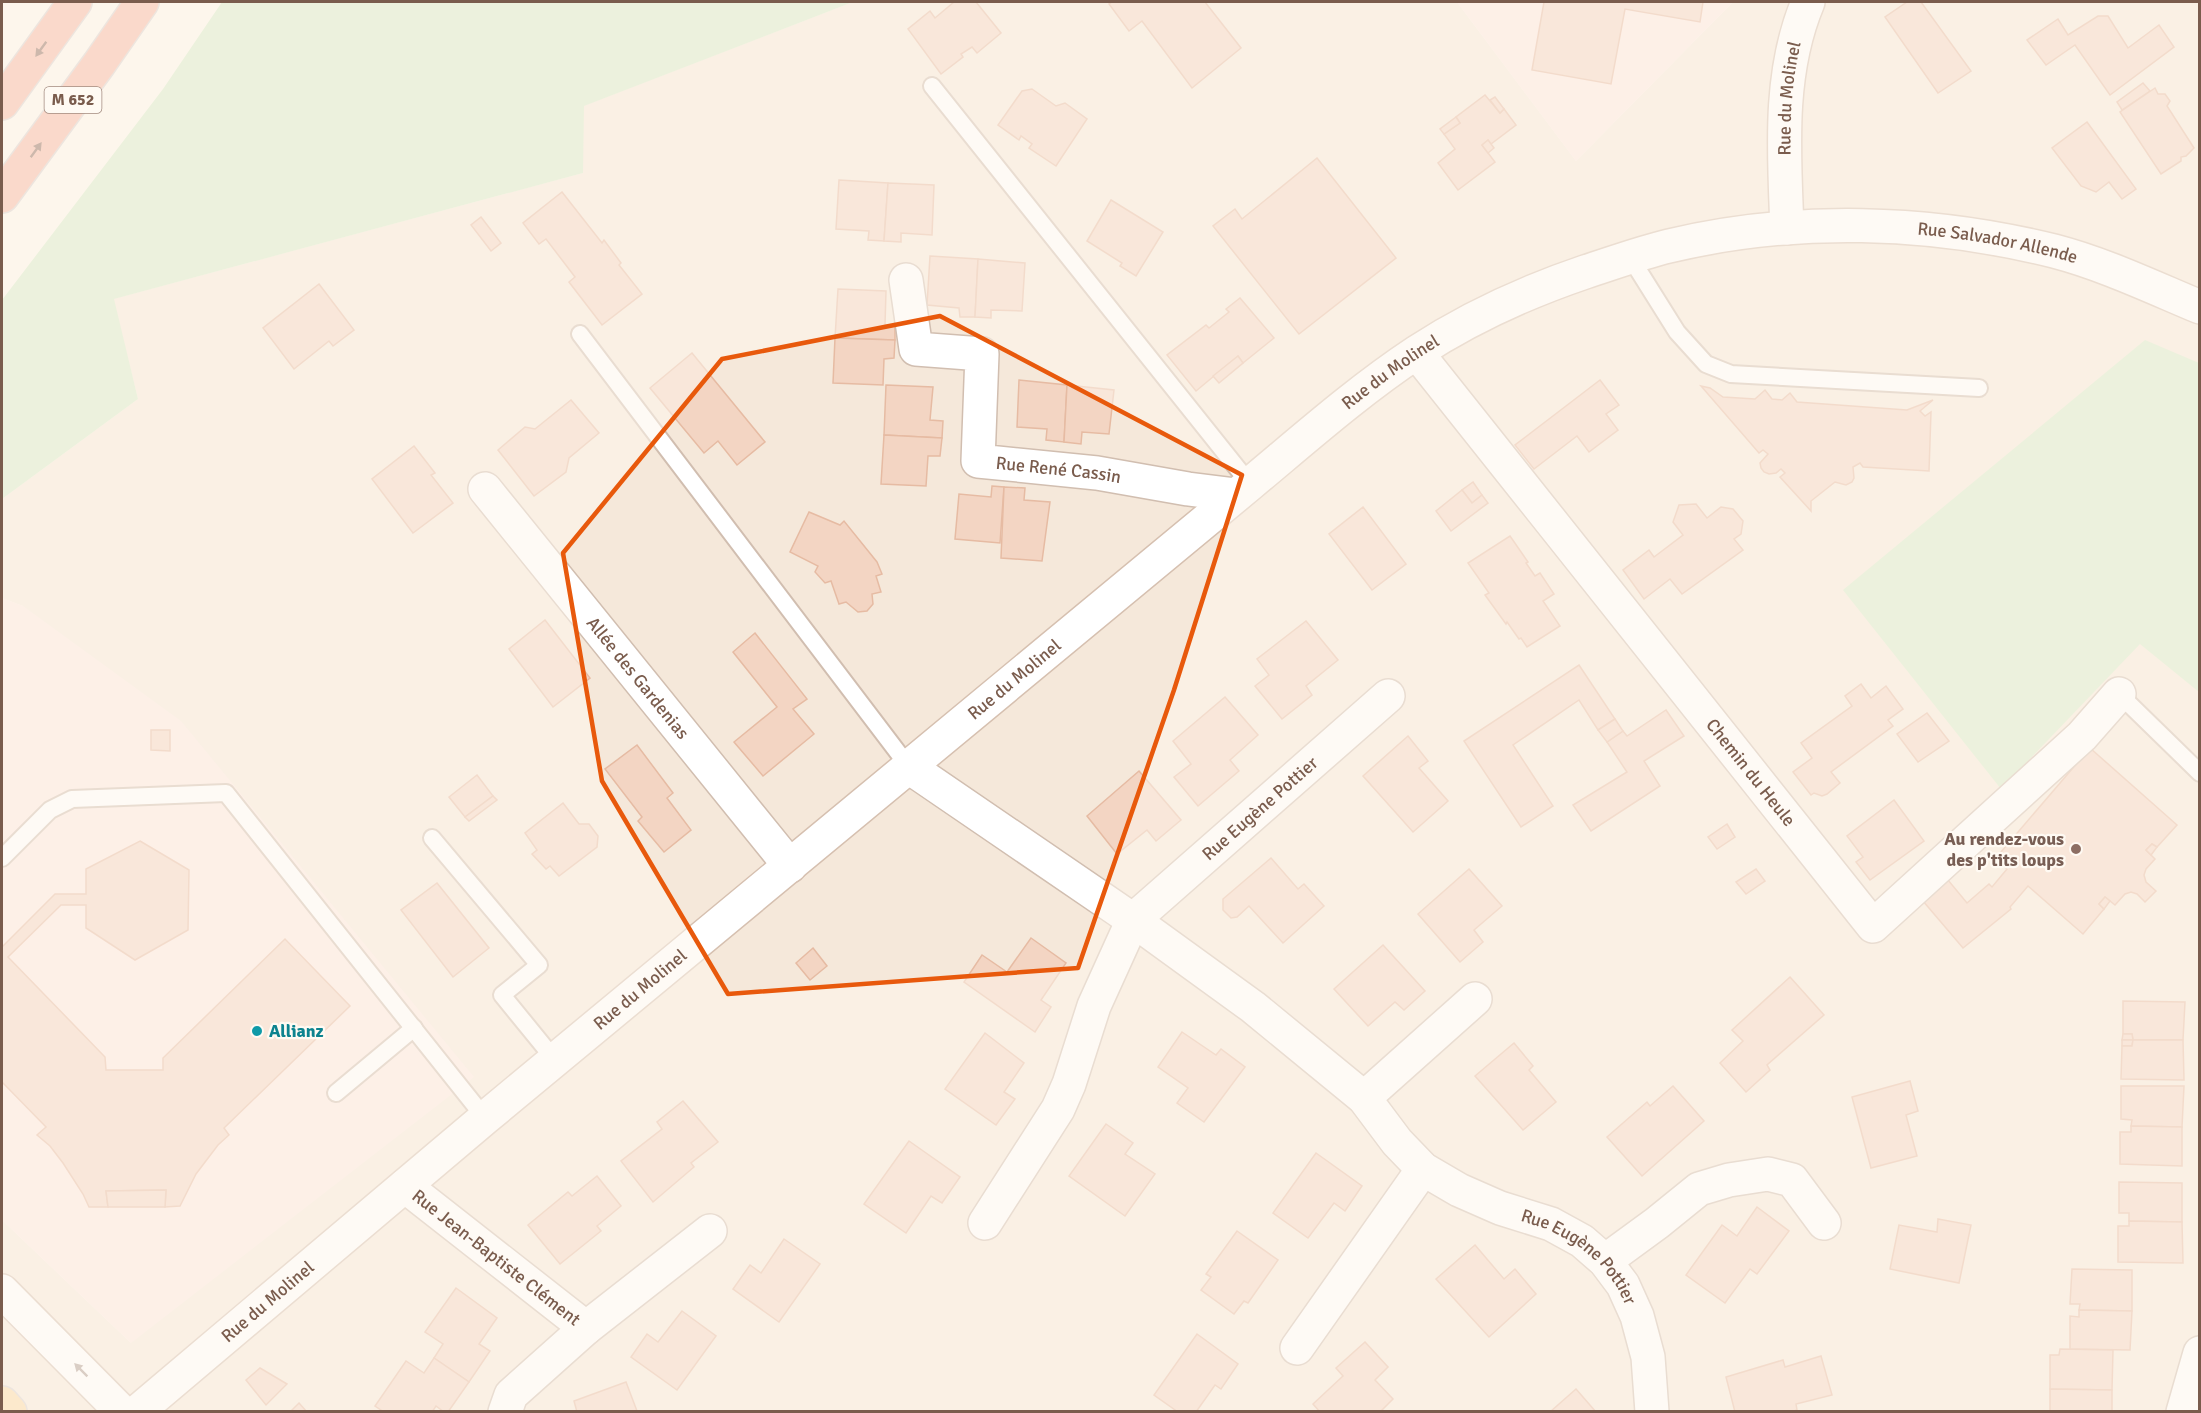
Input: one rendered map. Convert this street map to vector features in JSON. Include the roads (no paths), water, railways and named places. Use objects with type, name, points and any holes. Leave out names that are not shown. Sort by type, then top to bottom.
[{"type":"highway","name":"M 652","points":[[2,103],[75,2]]},
{"type":"highway","name":"M 652","points":[[2,196],[142,2]]},
{"type":"highway","points":[[56,122],[164,2]]},
{"type":"main road","points":[[2,1402],[10,1412]]},
{"type":"street","name":"Rue du Molinel","points":[[137,1412],[485,1118],[909,766],[1363,392],[1417,352],[1525,294],[1630,257],[1669,246],[1723,236],[1787,228],[1784,138],[1787,77],[1794,38],[1807,2]]},
{"type":"street","name":"Rue Salvador Allende","points":[[1787,228],[1852,224],[1898,226],[2008,241],[2097,264],[2199,307]]},
{"type":"street","name":"Rue René Cassin","points":[[906,280],[916,349],[982,354],[978,461],[1097,473],[1188,489],[1243,490]]},
{"type":"street","name":"Chemin du Heule","points":[[1417,352],[1873,926],[2082,736],[2120,694]]},
{"type":"street","name":"Allée des Gardenias","points":[[485,489],[790,866]]},
{"type":"street","name":"Rue Eugène Pottier","points":[[985,1222],[1059,1109],[1094,1006],[1133,920],[1388,696]]},
{"type":"street","name":"Rue Eugène Pottier","points":[[909,766],[1133,920],[1253,1006],[1364,1098],[1397,1142],[1423,1169],[1459,1190],[1500,1208],[1551,1224],[1582,1241],[1605,1261],[1623,1285],[1637,1316],[1648,1357],[1652,1412]]},
{"type":"street","points":[[1364,1098],[1475,999]]},
{"type":"street","points":[[1297,1348],[1423,1169]]},
{"type":"street","points":[[1605,1261],[1699,1189],[1729,1180],[1768,1174],[1792,1180],[1824,1223]]},
{"type":"street","name":"Rue Jean-Baptiste Clément","points":[[405,1186],[586,1328]]},
{"type":"street","name":"Rue Jean-Baptiste Clément","points":[[505,1412],[511,1395],[586,1328],[710,1231]]},
{"type":"street","points":[[2,1291],[122,1412]]},
{"type":"street","points":[[2183,1412],[2199,1353]]},
{"type":"lane","points":[[932,86],[1243,490]]},
{"type":"lane","points":[[1630,257],[1677,332],[1706,364],[1731,374],[1979,388]]},
{"type":"lane","points":[[580,334],[909,766]]},
{"type":"lane","points":[[2120,694],[2199,773]]},
{"type":"lane","points":[[2,858],[50,810],[72,799],[226,793],[485,1118]]},
{"type":"lane","points":[[432,838],[539,965],[502,995],[555,1060]]},
{"type":"lane","points":[[336,1093],[414,1028]]},
{"type":"place","name":"Au rendez-vous des p'tits loups","points":[[2076,849]]},
{"type":"place","name":"Allianz","points":[[257,1031]]}]
